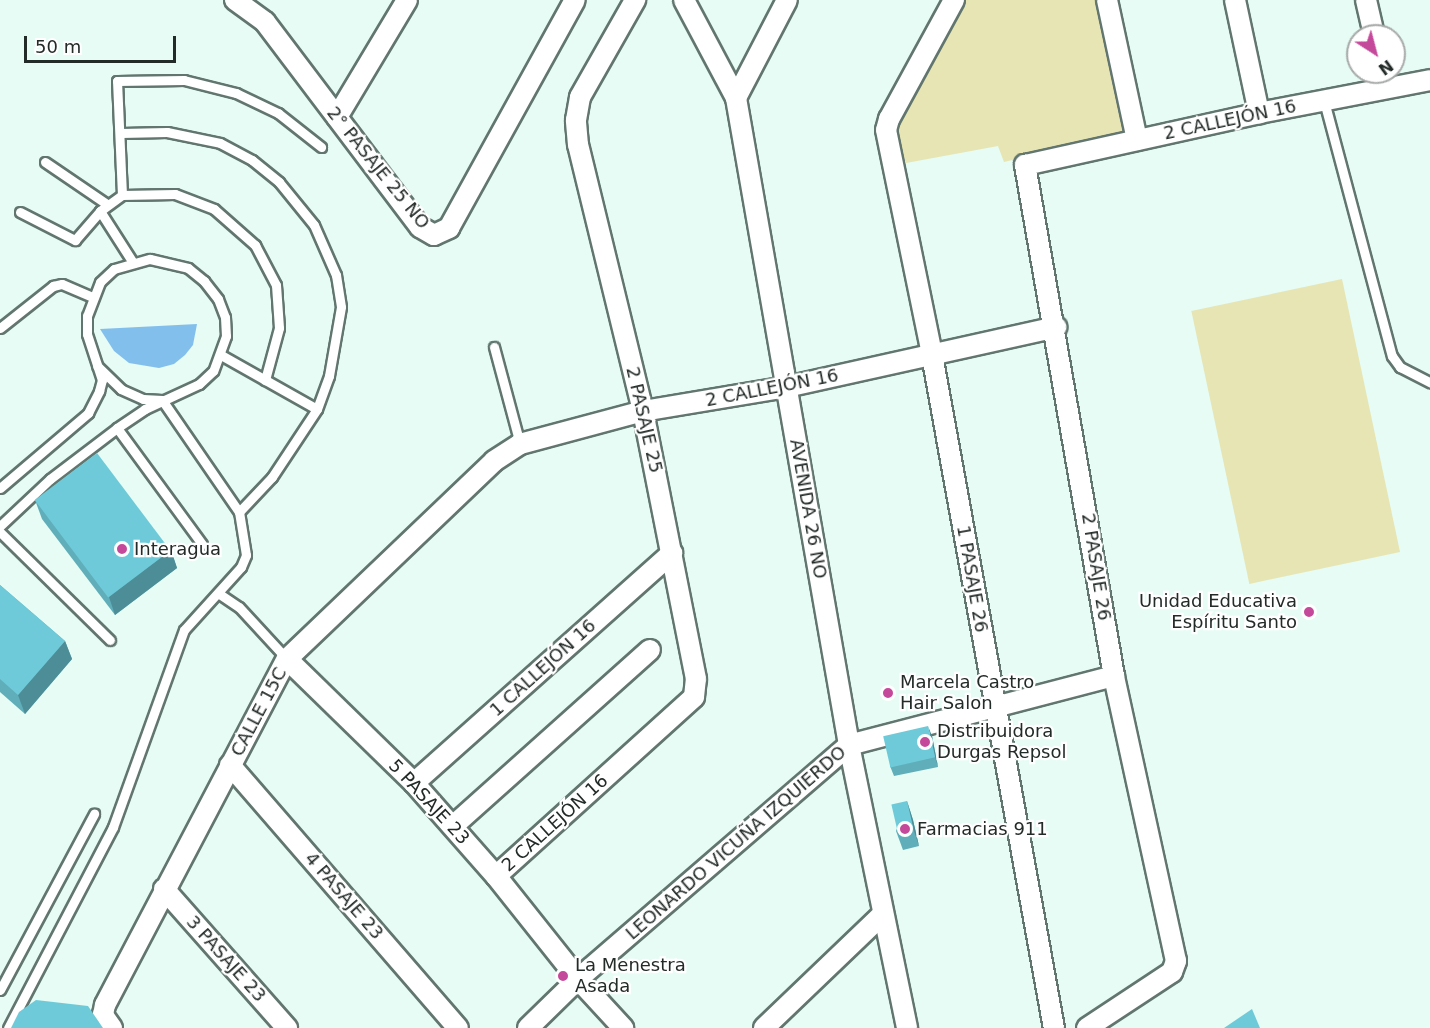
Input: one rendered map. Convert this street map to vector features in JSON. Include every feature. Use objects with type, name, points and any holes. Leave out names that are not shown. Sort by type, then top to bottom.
[{"type":"street","points":[[337,117],[407,0]]},
{"type":"street","name":"2° PASAJE 25 NO","points":[[239,1],[266,22],[420,227],[434,235],[441,234],[449,228],[575,0]]},
{"type":"street","name":"2 PASAJE 25","points":[[635,0],[580,97],[576,120],[578,145],[643,411],[696,679],[694,697]]},
{"type":"street","name":"AVENIDA 26 NO","points":[[684,0],[736,98],[849,745],[906,1028]]},
{"type":"street","points":[[736,98],[787,0]]},
{"type":"street","name":"1 PASAJE 26","points":[[954,0],[889,119],[886,130],[932,355],[1054,1028]]},
{"type":"street","points":[[1107,0],[1137,140]]},
{"type":"street","points":[[1235,0],[1259,113]]},
{"type":"street","points":[[1366,0],[1371,24]]},
{"type":"street","name":"2 CALLEJÓN 16","points":[[1406,81],[1430,80]]},
{"type":"street","name":"2 CALLEJÓN 16","points":[[1029,162],[1324,101],[1375,84]]},
{"type":"street","name":"2 PASAJE 26","points":[[1029,162],[1025,168],[1056,327],[1114,676],[1176,962],[1172,972],[1087,1028]]},
{"type":"street","name":"2 CALLEJÓN 16","points":[[494,461],[520,444],[643,411],[786,387],[1056,327]]},
{"type":"street","name":"CALLE 15C","points":[[108,1024],[105,1005],[287,659],[494,461]]},
{"type":"street","name":"1 CALLEJÓN 16","points":[[414,783],[672,553]]},
{"type":"street","points":[[453,826],[650,650]]},
{"type":"street","name":"5 PASAJE 23","points":[[287,659],[414,783],[496,876],[578,980],[623,1028]]},
{"type":"street","name":"LEONARDO VICUÑA IZQUIERDO","points":[[528,1028],[578,980],[849,745],[996,710],[1114,676]]},
{"type":"street","name":"2 CALLEJÓN 16","points":[[496,876],[694,697]]},
{"type":"street","name":"4 PASAJE 23","points":[[230,765],[458,1028]]},
{"type":"street","name":"3 PASAJE 23","points":[[164,889],[288,1028]]},
{"type":"street","points":[[764,1028],[882,915]]},
{"type":"lane","points":[[122,195],[118,152],[121,133],[117,81],[184,80],[258,102],[321,147]]},
{"type":"lane","points":[[1324,101],[1392,356],[1400,367],[1430,382]]},
{"type":"lane","points":[[121,133],[167,132],[236,151],[279,182],[314,225],[332,260],[341,307],[329,376],[317,408],[272,477],[238,512]]},
{"type":"lane","points":[[45,162],[104,208],[132,261]]},
{"type":"lane","points":[[20,212],[75,240],[104,208],[122,195],[154,192],[195,198],[232,222],[255,245],[271,272],[279,314],[265,380]]},
{"type":"lane","points":[[0,488],[88,413],[102,380],[87,334],[93,297],[114,269],[132,261],[169,261],[188,268],[204,281],[218,299],[225,317],[222,355],[199,384],[162,400],[117,428],[51,479],[0,526]]},
{"type":"lane","points":[[0,328],[53,286],[62,284],[93,297]]},
{"type":"lane","points":[[494,347],[520,444]]},
{"type":"lane","points":[[222,355],[317,408]]},
{"type":"lane","points":[[97,366],[121,389],[143,399],[162,400]]},
{"type":"lane","points":[[8,1028],[113,826],[184,630],[241,567],[246,555],[238,512],[162,400]]},
{"type":"lane","points":[[117,428],[202,544]]},
{"type":"lane","points":[[0,532],[111,640]]},
{"type":"lane","name":"5 PASAJE 23","points":[[218,593],[239,607],[287,659]]},
{"type":"lane","points":[[0,990],[94,814]]},
{"type":"green space","points":[[965,0],[1096,0],[1128,132],[1004,162],[998,146],[906,163],[895,133]]},
{"type":"green space","points":[[1342,279],[1400,552],[1249,584],[1191,311]]},
{"type":"water","points":[[197,324],[193,345],[185,355],[174,364],[159,368],[129,363],[114,351],[100,329]]},
{"type":"building","points":[[97,453],[170,550],[108,597],[35,500]]},
{"type":"building","points":[[0,585],[65,641],[18,695],[0,679]]},
{"type":"building","points":[[928,726],[935,757],[890,768],[883,736]]},
{"type":"building","points":[[907,801],[913,828],[898,832],[891,805]]},
{"type":"building","points":[[36,1000],[88,1006],[103,1028],[11,1028],[19,1012]]},
{"type":"building","points":[[1252,1009],[1260,1028],[1224,1028]]},
{"type":"place","name":"Interagua","points":[[122,549]]},
{"type":"place","name":"Unidad Educativa Espíritu Santo","points":[[1309,612]]},
{"type":"place","name":"Marcela Castro Hair Salon","points":[[888,693]]},
{"type":"place","name":"Distribuidora Durgas Repsol","points":[[925,742]]},
{"type":"place","name":"Farmacias 911","points":[[905,829]]},
{"type":"place","name":"La Menestra Asada","points":[[563,976]]}]
